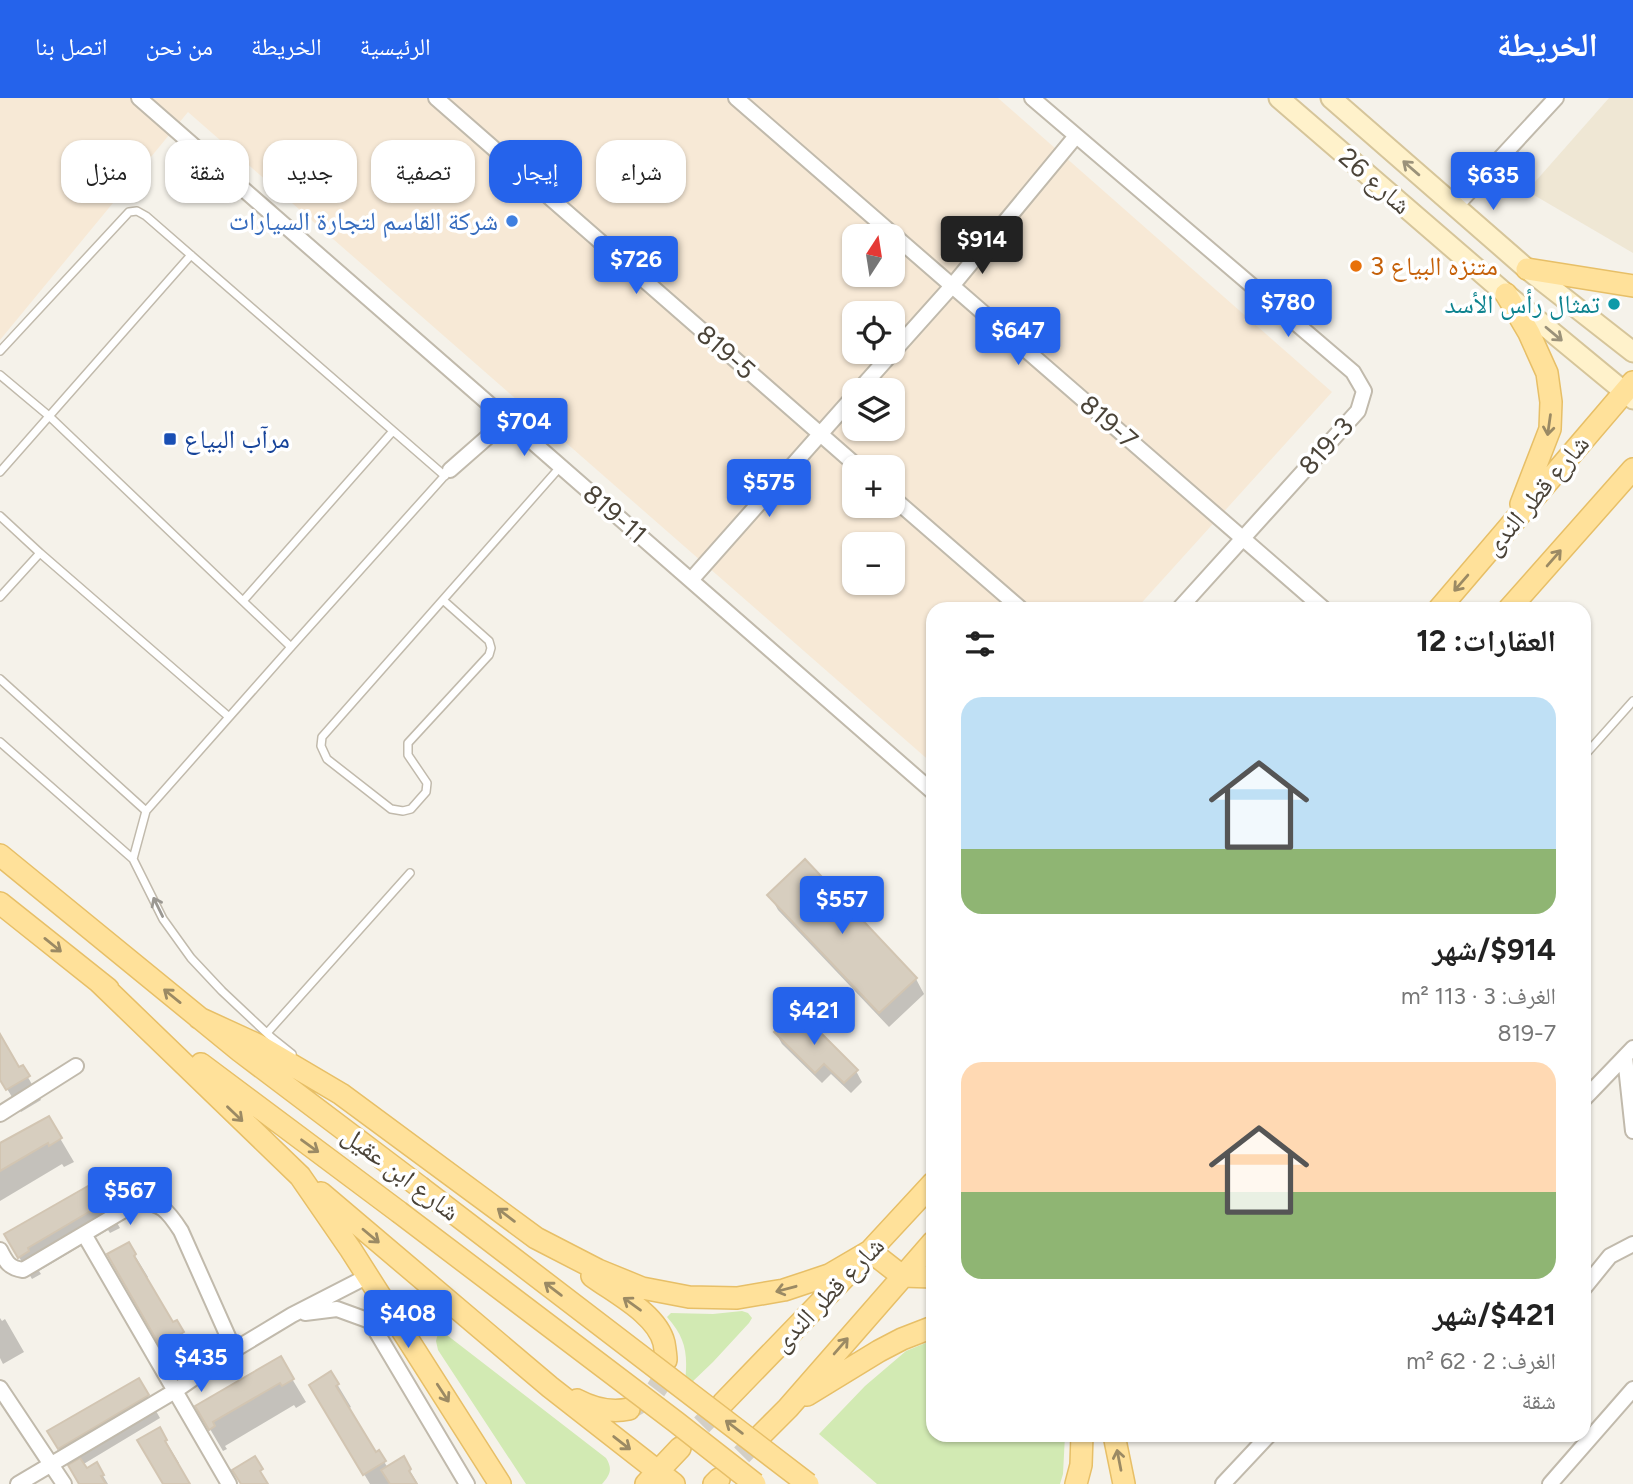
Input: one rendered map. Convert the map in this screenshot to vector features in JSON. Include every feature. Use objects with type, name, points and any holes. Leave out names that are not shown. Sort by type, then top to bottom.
[{"type":"main road","name":"شارع 26","points":[[1279,98],[1506,294],[1630,391]]},
{"type":"main road","name":"شارع 26","points":[[1341,101],[1527,269],[1633,352]]},
{"type":"main road","points":[[1527,269],[1633,286]]},
{"type":"main road","points":[[1506,294],[1529,333],[1546,373],[1551,402],[1550,429],[1514,522]]},
{"type":"main road","name":"شارع قطر الندى","points":[[1445,602],[1630,391]]},
{"type":"main road","name":"شارع قطر الندى","points":[[1515,602],[1633,469]]},
{"type":"main road","name":"شارع ابن عقيل","points":[[0,855],[240,1051],[807,1484]]},
{"type":"main road","name":"شارع ابن عقيل","points":[[0,903],[224,1082],[755,1484]]},
{"type":"main road","points":[[98,981],[300,1176],[659,1480],[680,1448]]},
{"type":"main road","points":[[199,1018],[267,1050],[341,1094],[641,1311],[664,1341],[666,1360]]},
{"type":"main road","points":[[300,1176],[368,1276],[500,1484]]},
{"type":"main road","name":"شارع قطر الندى","points":[[723,1403],[926,1191]]},
{"type":"main road","points":[[536,1237],[598,1270],[642,1288],[689,1297],[737,1298],[784,1290],[829,1275],[870,1251],[902,1276],[926,1277]]},
{"type":"main road","name":"شارع قطر الندى","points":[[762,1434],[788,1408],[926,1250]]},
{"type":"main road","points":[[788,1408],[879,1351],[926,1330]]},
{"type":"main road","points":[[550,1387],[595,1409],[629,1409]]},
{"type":"main road","points":[[1076,1484],[1082,1442]]},
{"type":"main road","points":[[1115,1442],[1124,1484]]},
{"type":"street","name":"819-11","points":[[139,98],[926,786]]},
{"type":"street","name":"819-5","points":[[436,98],[845,455]]},
{"type":"street","name":"819-7","points":[[736,98],[1316,602]]},
{"type":"street","name":"819-3","points":[[1032,98],[1353,372],[1364,391],[1358,411],[1185,602]]},
{"type":"street","points":[[1456,206],[1556,98]]},
{"type":"street","points":[[870,378],[951,286],[1076,136]]},
{"type":"street","points":[[691,580],[842,410]]},
{"type":"street","points":[[447,473],[507,420]]},
{"type":"street","points":[[905,508],[1013,602]]},
{"type":"street","points":[[1591,1092],[1629,1052]]},
{"type":"street","points":[[1629,1052],[1633,1131]]},
{"type":"street","points":[[0,1114],[76,1066]]},
{"type":"street","points":[[0,1250],[13,1269],[23,1270],[136,1203],[150,1202],[169,1212],[181,1231],[234,1350]]},
{"type":"street","points":[[84,1234],[229,1484]]},
{"type":"street","points":[[1591,1279],[1610,1256],[1633,1244]]},
{"type":"street","points":[[18,1484],[175,1391],[234,1350],[292,1315],[368,1276]]},
{"type":"street","points":[[292,1315],[337,1309],[370,1321],[467,1484]]},
{"type":"street","points":[[0,1388],[64,1484]]},
{"type":"street","points":[[1591,1437],[1633,1389]]},
{"type":"street","points":[[1223,1484],[1262,1442]]},
{"type":"street","points":[[1550,1484],[1587,1442]]},
{"type":"lane","points":[[0,351],[129,212],[137,211],[447,473],[146,811],[133,859]]},
{"type":"lane","points":[[0,472],[191,255]]},
{"type":"lane","points":[[0,375],[50,416],[290,647]]},
{"type":"lane","points":[[243,601],[393,430]]},
{"type":"lane","points":[[443,600],[489,641],[491,648],[489,655],[408,743],[408,755],[427,783],[426,792],[411,809],[391,809],[327,759],[321,746],[322,737],[443,600],[561,467]]},
{"type":"lane","points":[[0,516],[229,717]]},
{"type":"lane","points":[[0,597],[40,553]]},
{"type":"lane","points":[[0,679],[146,811]]},
{"type":"lane","points":[[1591,748],[1633,701]]},
{"type":"lane","points":[[0,742],[133,859],[163,919],[191,958],[267,1033],[341,1094]]},
{"type":"lane","points":[[267,1033],[410,873]]},
{"type":"shaded area","points":[[0,98],[998,98],[1332,392],[1142,602],[926,602],[926,758],[292,203],[357,203],[357,140],[263,140],[263,178],[249,165],[249,140],[220,140],[188,112],[151,157],[151,140],[61,140],[61,203],[113,203],[0,340]]},
{"type":"shaded area","points":[[1609,98],[1633,98],[1633,253],[1527,191]]},
{"type":"green space","points":[[742,1311],[752,1318],[749,1323],[690,1384],[685,1382],[686,1363],[682,1339],[667,1317],[671,1313],[713,1314]]},
{"type":"green space","points":[[443,1332],[606,1458],[610,1472],[602,1484],[526,1484],[438,1350],[438,1333]]},
{"type":"green space","points":[[926,1343],[926,1442],[1065,1442],[1060,1484],[877,1484],[819,1434],[865,1386],[906,1351]]},
{"type":"building","points":[[805,859],[917,978],[879,1013],[767,895]]},
{"type":"building","points":[[797,1009],[858,1070],[844,1083],[824,1064],[815,1073],[774,1032]]},
{"type":"building","points":[[0,1034],[19,1067],[23,1065],[30,1076],[6,1090],[0,1080]]},
{"type":"building","points":[[49,1116],[62,1138],[49,1146],[48,1143],[0,1171],[0,1143]]},
{"type":"building","points":[[95,1182],[108,1204],[96,1212],[94,1209],[28,1248],[29,1251],[18,1258],[4,1234]]},
{"type":"building","points":[[129,1242],[136,1254],[134,1256],[173,1322],[177,1320],[184,1332],[160,1346],[107,1254]]},
{"type":"building","points":[[281,1356],[294,1379],[282,1386],[280,1383],[213,1422],[215,1426],[209,1430],[195,1406]]},
{"type":"building","points":[[331,1371],[339,1384],[336,1386],[376,1452],[379,1450],[386,1461],[363,1475],[309,1385]]},
{"type":"building","points":[[139,1378],[149,1395],[58,1449],[47,1431]]},
{"type":"building","points":[[160,1427],[190,1484],[163,1484],[137,1440]]},
{"type":"building","points":[[255,1456],[268,1484],[241,1484],[232,1470]]},
{"type":"building","points":[[404,1456],[417,1484],[390,1484],[381,1470]]},
{"type":"building","points":[[80,1458],[87,1468],[97,1462],[106,1484],[79,1484],[68,1465]]},
{"type":"tunnel","points":[[631,1408],[656,1389],[663,1377],[666,1360]]},
{"type":"tunnel","points":[[680,1447],[723,1403]]},
{"type":"tunnel","points":[[720,1477],[762,1434]]},
{"type":"place","name":"شركة القاسم لتجارة السيارات","points":[[512,221]]},
{"type":"place","name":"متنزه البياع 3","points":[[1356,266]]},
{"type":"place","name":"تمثال رأس الأسد","points":[[1614,304]]},
{"type":"place","name":"مرآب البياع","points":[[170,439]]}]
